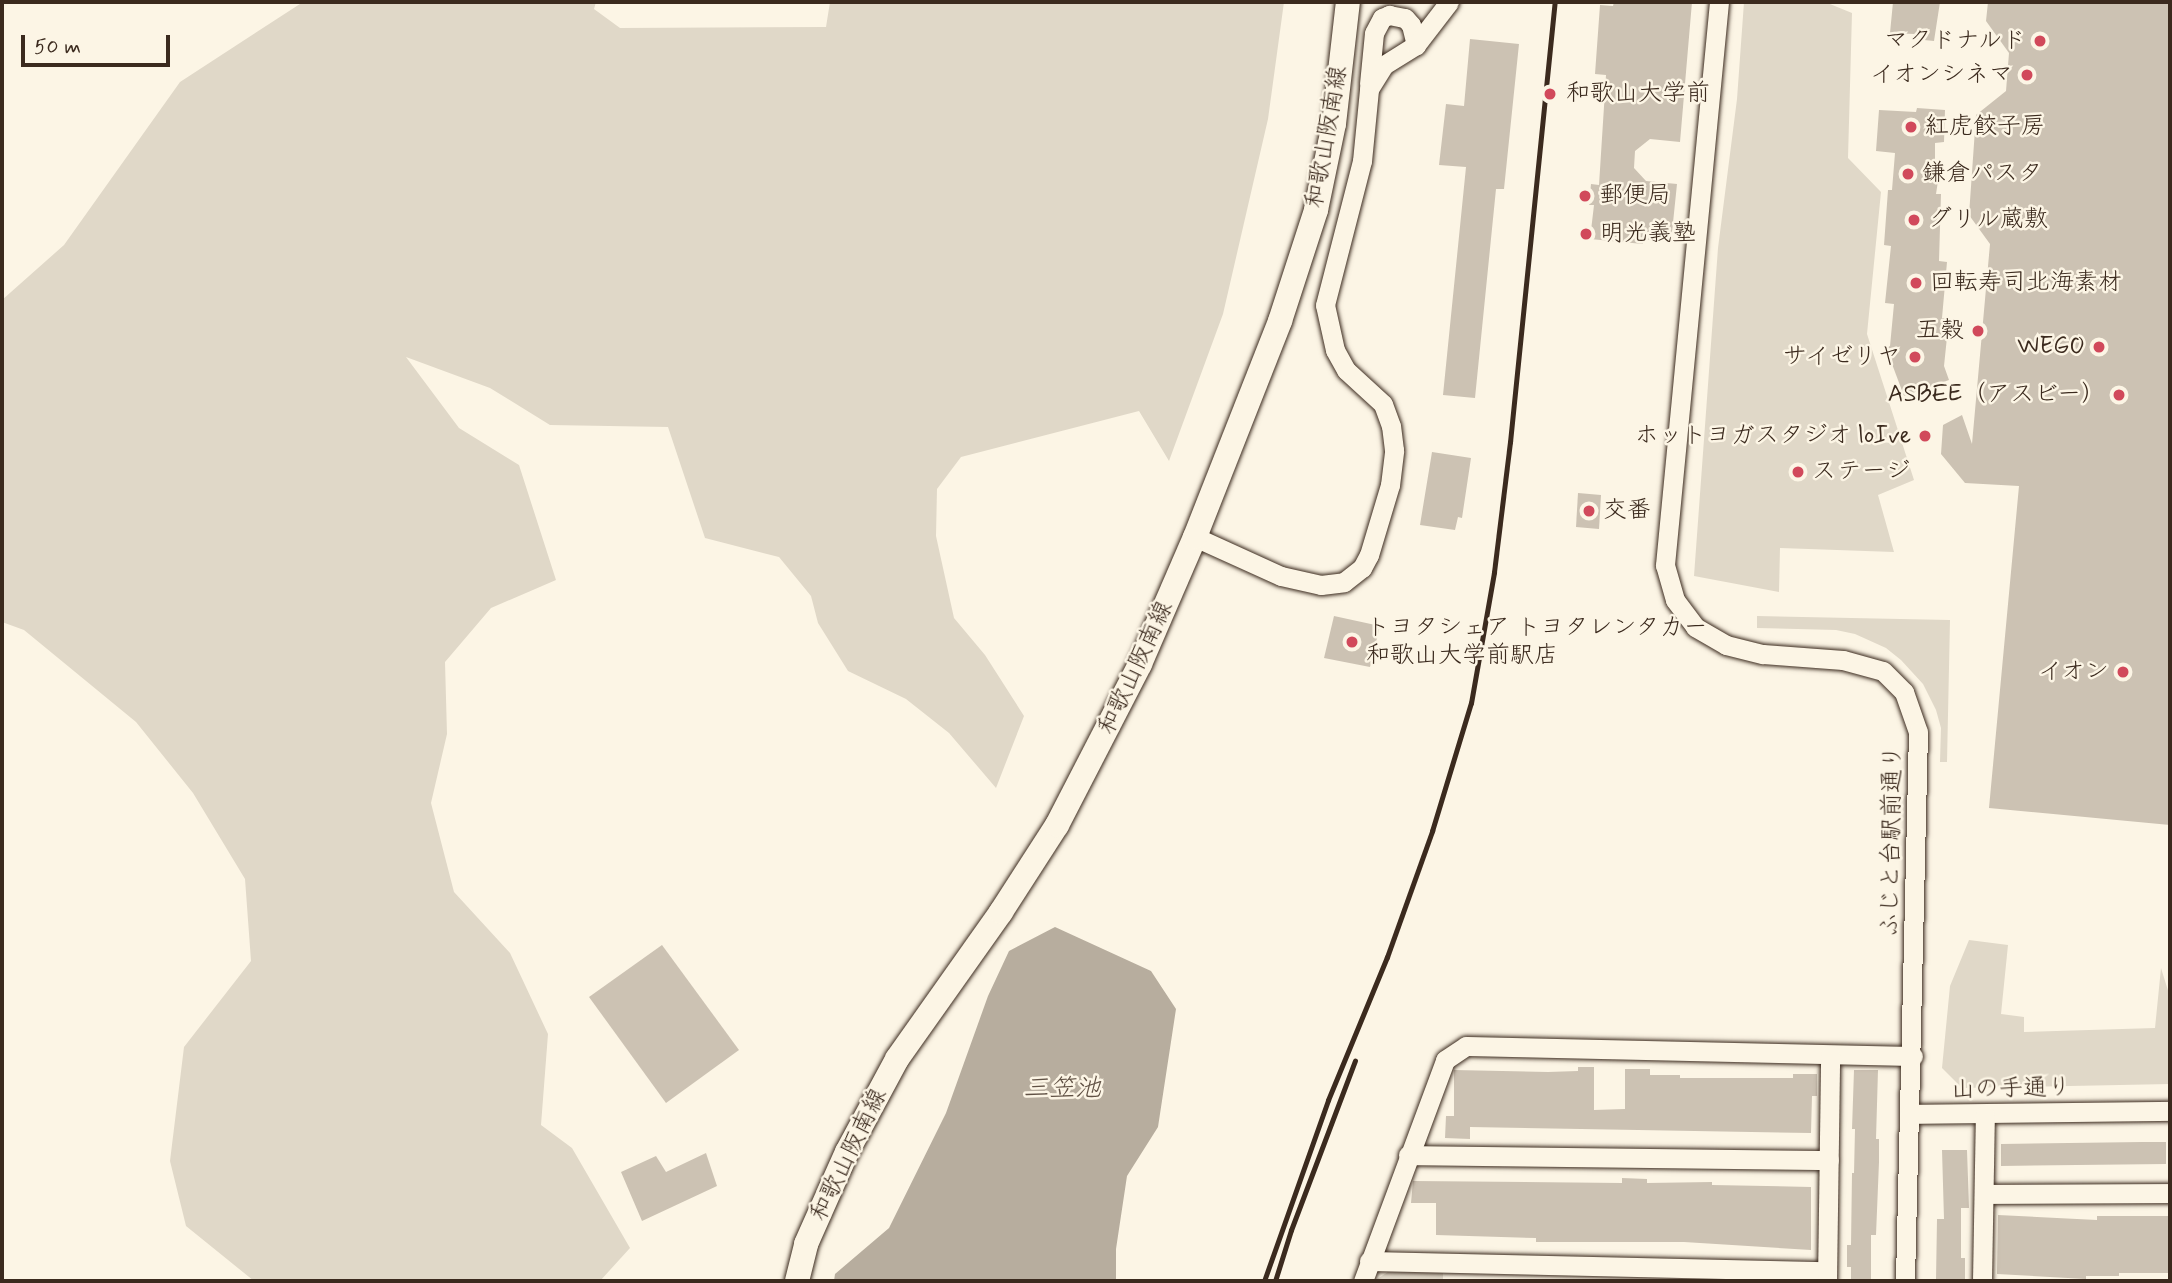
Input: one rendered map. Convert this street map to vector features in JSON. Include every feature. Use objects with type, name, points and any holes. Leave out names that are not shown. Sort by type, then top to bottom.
[{"type":"main road","name":"和歌山阪南線","points":[[797,1281],[806,1244],[847,1152],[897,1059],[1001,912],[1058,825],[1140,664],[1195,537],[1280,321],[1316,210],[1334,124],[1348,2]]},
{"type":"street","points":[[1369,89],[1384,65],[1416,45],[1448,2]]},
{"type":"street","name":"ふじと台駅前通り","points":[[1718,2],[1665,565],[1675,600],[1695,627],[1726,645],[1763,654],[1843,660],[1883,671],[1904,692],[1918,732],[1913,1056]]},
{"type":"street","points":[[1195,537],[1281,576],[1321,585],[1344,582],[1362,568],[1369,555],[1390,485],[1394,450],[1391,426],[1383,404],[1346,370],[1335,350],[1325,305],[1362,161],[1374,33],[1382,18],[1389,15],[1405,18],[1411,25],[1416,45]]},
{"type":"street","points":[[1363,1281],[1445,1060],[1466,1046],[1913,1056],[1905,1281]]},
{"type":"street","points":[[1369,1261],[1827,1276],[1830,1055]]},
{"type":"street","name":"山の手通り","points":[[1910,1114],[2170,1111]]},
{"type":"street","points":[[1982,1281],[1985,1115]]},
{"type":"street","points":[[1408,1155],[1829,1160]]},
{"type":"street","points":[[1984,1194],[2170,1193]]},
{"type":"shaded area","points":[[303,2],[596,2],[594,9],[620,28],[826,27],[830,2],[1284,2],[1268,119],[1223,314],[1169,461],[1139,411],[961,457],[937,489],[936,536],[954,618],[985,655],[1024,716],[996,788],[949,733],[906,699],[848,671],[818,623],[811,596],[779,557],[705,538],[668,427],[550,425],[490,388],[406,357],[459,428],[519,465],[556,580],[491,608],[445,662],[447,734],[431,803],[454,892],[510,953],[548,1034],[541,1125],[572,1148],[630,1248],[600,1281],[254,1281],[186,1226],[170,1161],[184,1047],[251,961],[245,879],[193,793],[136,722],[24,630],[2,622],[2,300],[64,245],[180,82]]},
{"type":"shaded area","points":[[1744,2],[1825,2],[1852,13],[1848,158],[1881,192],[1867,334],[1914,480],[1878,495],[1894,552],[1780,548],[1779,592],[1694,576],[1718,248],[1737,99]]},
{"type":"shaded area","points":[[1757,616],[1950,620],[1947,762],[1940,762],[1941,728],[1936,710],[1923,684],[1886,648],[1855,634],[1836,630],[1757,628]]},
{"type":"shaded area","points":[[1969,940],[2008,945],[2001,1014],[2024,1017],[2024,1032],[2155,1028],[2161,968],[2170,997],[2170,1084],[1962,1088],[1942,1068],[1950,986]]},
{"type":"shaded area","points":[[1388,1272],[1443,1273],[1443,1281],[1374,1281]]},
{"type":"water","name":"三笠池","points":[[1055,927],[1151,971],[1176,1009],[1158,1127],[1127,1176],[1116,1249],[1116,1281],[834,1281],[835,1274],[889,1228],[946,1113],[988,996],[1009,951]]},
{"type":"building","points":[[1614,2],[1692,2],[1680,142],[1650,139],[1635,151],[1634,168],[1646,181],[1677,184],[1671,242],[1643,239],[1643,244],[1590,239],[1594,205],[1589,205],[1591,184],[1599,185],[1606,75],[1595,74],[1600,5],[1613,6]]},
{"type":"building","points":[[1893,2],[1940,2],[1934,41],[1914,39],[1914,34],[1890,33]]},
{"type":"building","points":[[1988,2],[2170,2],[2170,825],[1989,808],[2019,486],[1965,483],[1941,454],[1943,425],[1962,415],[1972,444],[1990,244],[1969,215],[1976,115],[2006,91],[2009,53],[1986,21]]},
{"type":"building","points":[[1470,39],[1519,44],[1504,189],[1496,189],[1475,398],[1443,395],[1466,167],[1439,165],[1446,104],[1464,106]]},
{"type":"building","points":[[1917,108],[1945,110],[1944,142],[1935,143],[1935,181],[1938,181],[1936,194],[1941,194],[1939,261],[1947,262],[1942,318],[1949,318],[1944,366],[1949,380],[1904,396],[1886,348],[1890,346],[1894,304],[1885,303],[1891,246],[1884,245],[1888,190],[1892,190],[1895,153],[1876,151],[1879,110],[1916,112]]},
{"type":"building","points":[[1432,452],[1471,458],[1462,518],[1458,517],[1455,530],[1420,525]]},
{"type":"building","name":"交番","points":[[1578,493],[1601,495],[1599,529],[1576,527]]},
{"type":"building","name":"トヨタシェア トヨタレンタカー 和歌山大学前駅店","points":[[1334,616],[1380,626],[1370,667],[1324,658]]},
{"type":"building","points":[[662,945],[739,1050],[666,1103],[589,997]]},
{"type":"building","points":[[1578,1067],[1594,1067],[1594,1110],[1625,1109],[1625,1069],[1650,1069],[1650,1075],[1680,1075],[1680,1078],[1793,1078],[1793,1074],[1817,1074],[1817,1096],[1812,1096],[1811,1133],[1470,1127],[1470,1139],[1445,1138],[1446,1116],[1454,1116],[1454,1070],[1548,1072],[1578,1071]]},
{"type":"building","points":[[1854,1070],[1878,1070],[1876,1139],[1879,1139],[1879,1162],[1876,1235],[1871,1235],[1871,1281],[1851,1281],[1851,1267],[1847,1267],[1847,1245],[1851,1245],[1854,1173]]},
{"type":"building","points":[[2166,1142],[2166,1164],[2001,1166],[2001,1144]]},
{"type":"building","points":[[1942,1150],[1967,1150],[1969,1208],[1961,1208],[1961,1258],[1965,1258],[1965,1281],[1936,1280],[1937,1219],[1944,1219]]},
{"type":"building","points":[[706,1153],[717,1186],[642,1221],[621,1172],[656,1156],[666,1172]]},
{"type":"building","points":[[1622,1178],[1647,1179],[1647,1183],[1712,1182],[1712,1185],[1811,1187],[1811,1250],[1684,1242],[1536,1242],[1536,1238],[1436,1235],[1436,1203],[1411,1203],[1413,1181],[1622,1183]]},
{"type":"building","points":[[1998,1215],[2097,1220],[2097,1216],[2170,1216],[2170,1273],[2119,1273],[2119,1276],[2086,1276],[2086,1279],[1997,1274]]},
{"type":"railway","points":[[1264,1281],[1328,1100],[1387,957],[1432,831],[1471,703],[1494,572],[1510,442],[1555,2]]},
{"type":"railway","points":[[1275,1281],[1291,1230],[1355,1061]]},
{"type":"place","name":"マクドナルド","points":[[2040,41]]},
{"type":"place","name":"イオンシネマ","points":[[2027,75]]},
{"type":"place","name":"和歌山大学前","points":[[1550,94]]},
{"type":"place","name":"紅虎餃子房","points":[[1911,127]]},
{"type":"place","name":"鎌倉パスタ","points":[[1908,174]]},
{"type":"place","name":"郵便局","points":[[1585,196]]},
{"type":"place","name":"グリル蔵敷","points":[[1914,220]]},
{"type":"place","name":"明光義塾","points":[[1586,234]]},
{"type":"place","name":"回転寿司北海素材","points":[[1916,283]]},
{"type":"place","name":"五穀","points":[[1978,331]]},
{"type":"place","name":"WEGO","points":[[2099,347]]},
{"type":"place","name":"サイゼリヤ","points":[[1915,357]]},
{"type":"place","name":"ASBEE（アスビー）","points":[[2119,395]]},
{"type":"place","name":"ホットヨガスタジオ loIve","points":[[1925,436]]},
{"type":"place","name":"ステージ","points":[[1798,472]]},
{"type":"place","name":"交番","points":[[1589,511]]},
{"type":"place","name":"トヨタシェア トヨタレンタカー 和歌山大学前駅店","points":[[1352,642]]},
{"type":"place","name":"イオン","points":[[2123,672]]}]
